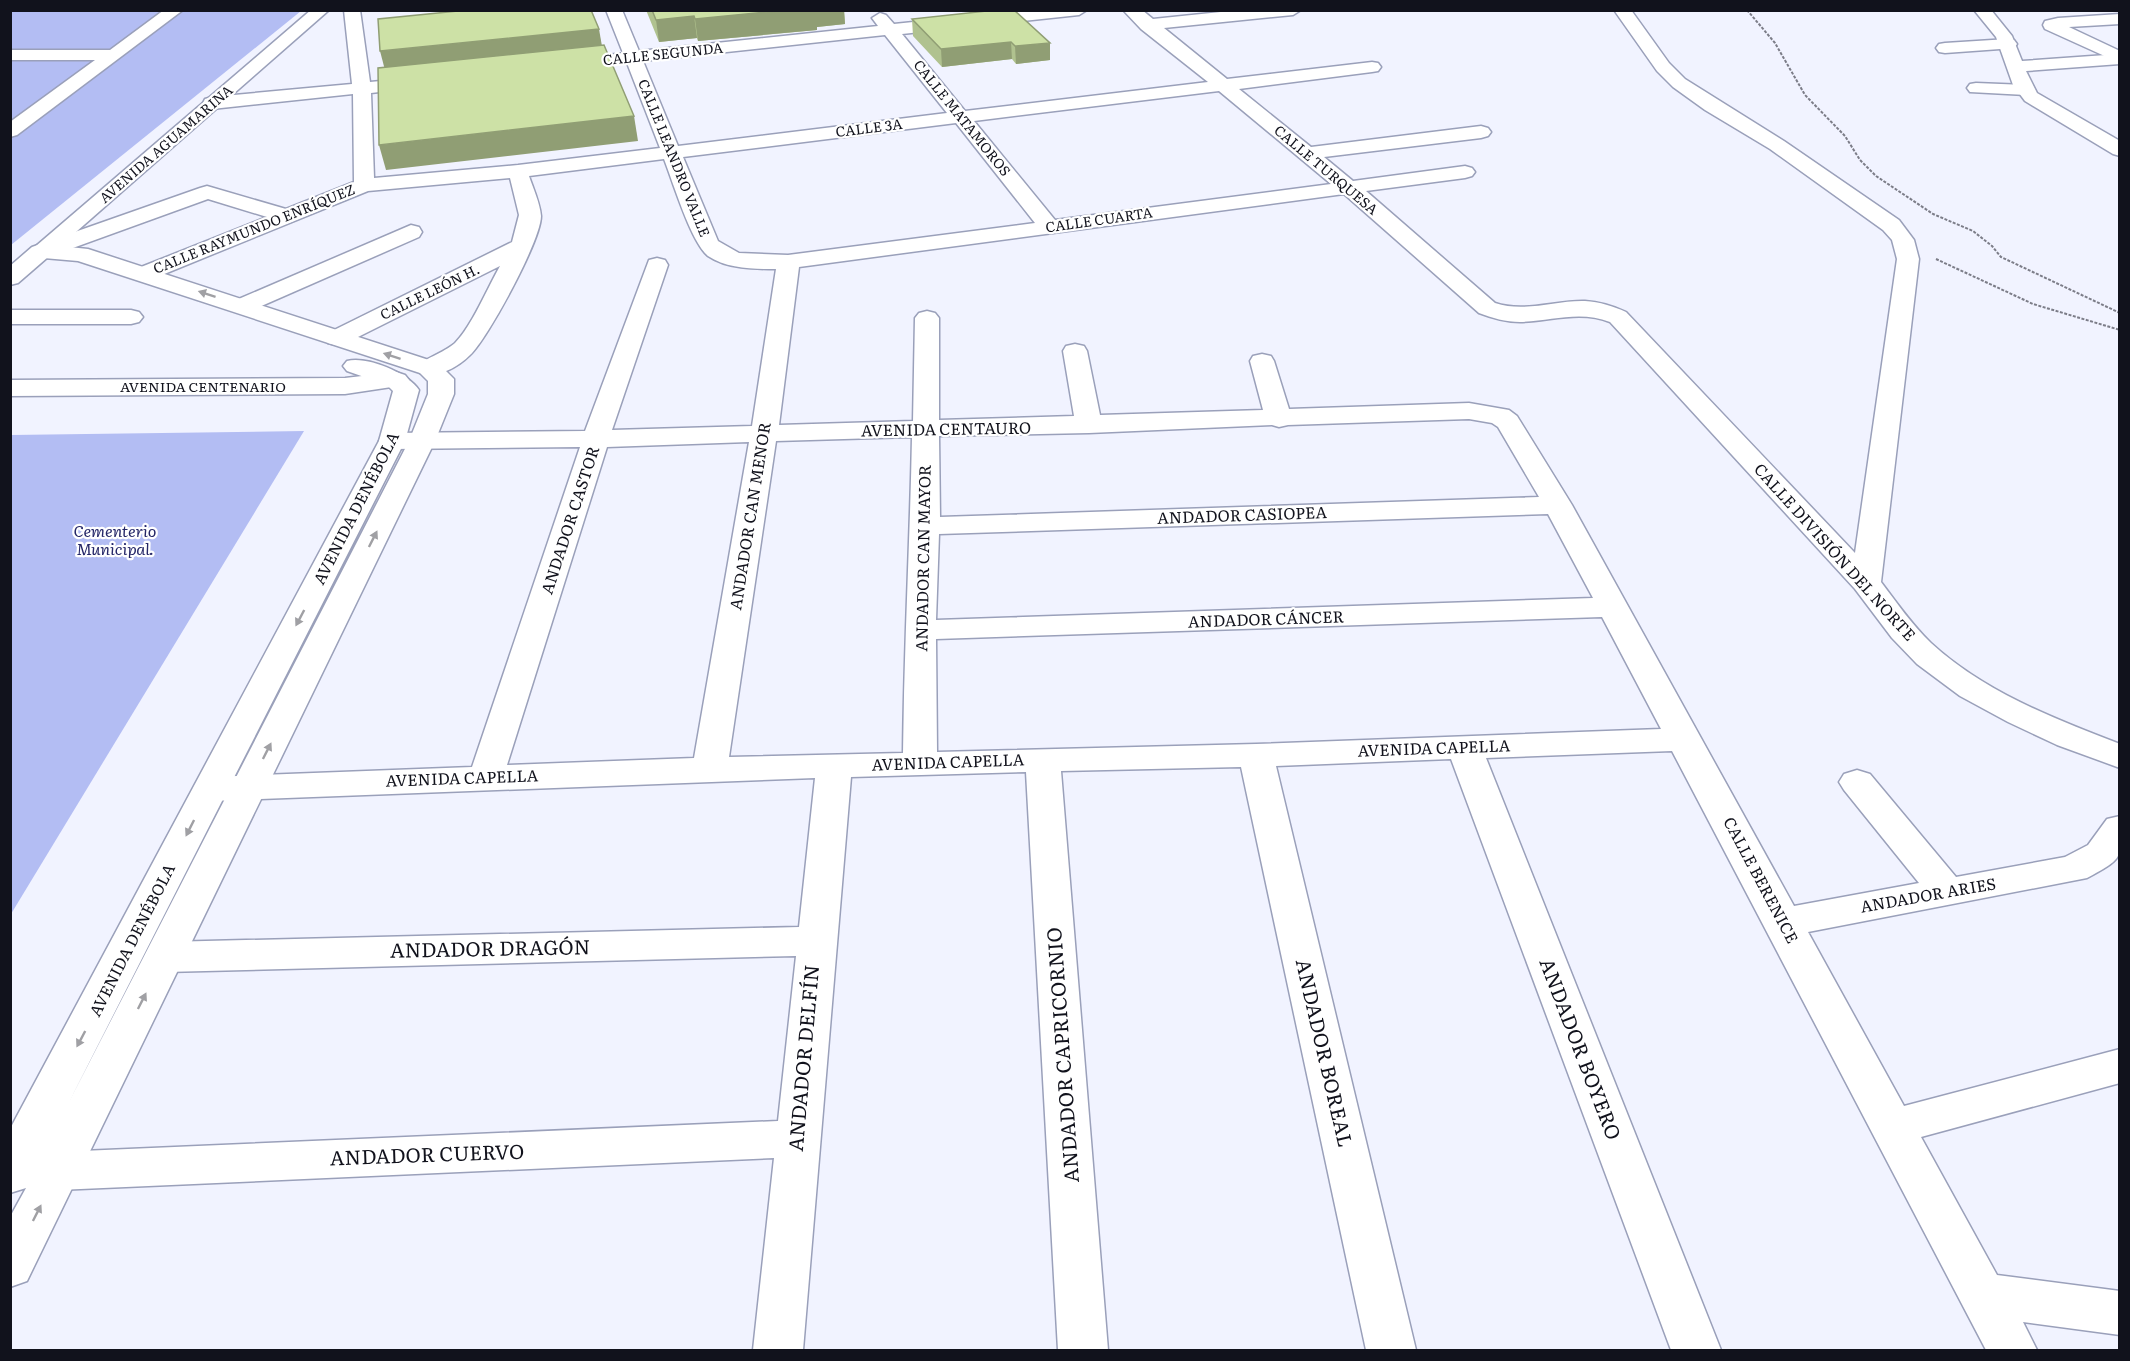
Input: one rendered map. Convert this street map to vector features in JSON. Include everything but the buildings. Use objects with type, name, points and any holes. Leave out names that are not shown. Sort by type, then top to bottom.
[{"type":"street","points":[[10,131],[25,109],[115,55],[175,10]]},
{"type":"street","points":[[319,12],[352,10],[362,89],[364,185]]},
{"type":"street","name":"CALLE LEANDRO VALLE","points":[[614,10],[708,243],[715,253],[733,259]]},
{"type":"street","name":"CALLE MATAMOROS","points":[[873,10],[1049,226]]},
{"type":"street","name":"CALLE SEGUNDA","points":[[598,61],[1079,10]]},
{"type":"street","name":"CALLE TURQUESA","points":[[1131,10],[1347,186],[1487,308],[1502,314],[1582,308]]},
{"type":"street","points":[[1147,25],[1293,10]]},
{"type":"street","points":[[1623,10],[1663,67],[1679,83],[1777,146],[1882,218],[1902,236],[1906,244],[1906,271],[1866,583]]},
{"type":"street","points":[[1982,10],[2004,36],[2015,67],[2031,97],[2120,150]]},
{"type":"street","name":"AVENIDA AGUAMARINA","points":[[10,278],[319,12]]},
{"type":"street","points":[[2120,19],[2051,25],[2120,58]]},
{"type":"street","points":[[1945,48],[2008,44]]},
{"type":"street","points":[[10,55],[115,55]]},
{"type":"street","points":[[2015,67],[2120,58]]},
{"type":"street","name":"CALLE 3A","points":[[364,185],[518,171],[1372,67]]},
{"type":"street","points":[[212,103],[444,80]]},
{"type":"street","points":[[1976,88],[2026,90]]},
{"type":"street","points":[[1307,153],[1481,132]]},
{"type":"street","points":[[40,252],[80,254],[429,368],[446,363],[459,354],[471,340],[522,246],[530,215],[518,171]]},
{"type":"street","name":"CALLE CUARTA","points":[[733,259],[788,262],[1466,171]]},
{"type":"street","name":"CALLE RAYMUNDO ENRÍQUEZ","points":[[144,274],[364,185]]},
{"type":"street","points":[[40,252],[207,192],[287,216]]},
{"type":"street","points":[[242,306],[411,232]]},
{"type":"street","name":"CALLE LEÓN H.","points":[[337,338],[522,246]]},
{"type":"street","points":[[40,252],[56,266],[396,380]]},
{"type":"street","name":"ANDADOR CAN MENOR","points":[[710,769],[764,434],[788,262]]},
{"type":"street","name":"ANDADOR CASTOR","points":[[486,777],[596,439],[657,265]]},
{"type":"street","name":"CALLE DIVISIÓN DEL NORTE","points":[[1582,308],[1610,312],[1627,324],[1866,583],[1887,611],[1927,656],[1981,695],[2061,735],[2120,757]]},
{"type":"street","points":[[10,316],[131,317]]},
{"type":"street","name":"ANDADOR CAN MAYOR","points":[[920,762],[920,630],[925,525],[927,318]]},
{"type":"street","points":[[1075,351],[1089,425]]},
{"type":"street","points":[[1262,361],[1279,419]]},
{"type":"street","name":"AVENIDA DENÉBOLA","points":[[12,1170],[211,789],[337,578],[407,441],[441,394],[441,379],[429,368]]},
{"type":"street","name":"AVENIDA DENÉBOLA","points":[[396,380],[406,390],[404,403],[407,441]]},
{"type":"street","name":"AVENIDA CENTENARIO","points":[[10,388],[345,386],[396,380]]},
{"type":"street","name":"AVENIDA CENTAURO","points":[[407,441],[596,439],[1279,419],[1469,411],[1500,416]]},
{"type":"street","name":"CALLE BERENICE","points":[[1500,416],[1514,430],[1558,505],[2012,1350]]},
{"type":"street","name":"ANDADOR CASIOPEA","points":[[925,525],[1558,505]]},
{"type":"street","name":"AVENIDA DENÉBOLA","points":[[10,1266],[249,786],[337,578]]},
{"type":"street","name":"ANDADOR CÁNCER","points":[[920,630],[1612,607]]},
{"type":"street","name":"AVENIDA CAPELLA","points":[[211,789],[710,769],[1256,755],[1685,739]]},
{"type":"street","name":"ANDADOR BOYERO","points":[[1464,747],[1696,1350]]},
{"type":"street","name":"ANDADOR BOREAL","points":[[1256,755],[1391,1350]]},
{"type":"street","name":"ANDADOR CAPRICORNIO","points":[[1043,759],[1083,1350]]},
{"type":"street","name":"ANDADOR DELFÍN","points":[[778,1350],[815,941],[834,766]]},
{"type":"street","points":[[1857,782],[1946,891]]},
{"type":"street","name":"ANDADOR ARIES","points":[[1783,922],[2074,869],[2101,854],[2120,828]]},
{"type":"street","name":"ANDADOR DRAGÓN","points":[[165,957],[815,941]]},
{"type":"street","points":[[1893,1127],[2120,1066]]},
{"type":"street","name":"ANDADOR CUERVO","points":[[58,1171],[797,1139]]},
{"type":"street","points":[[1982,1295],[2120,1313]]},
{"type":"path","points":[[1747,10],[1775,43],[1805,95],[1845,136],[1860,160],[1876,176],[1933,214],[1973,231],[1992,246],[2001,257],[2120,313]]},
{"type":"path","points":[[1906,244],[2033,303],[2120,330]]},
{"type":"green space","points":[[11,11],[301,11],[11,245]]},
{"type":"green space","name":"Cementerio Municipal.","points":[[304,431],[11,914],[11,435]]}]
